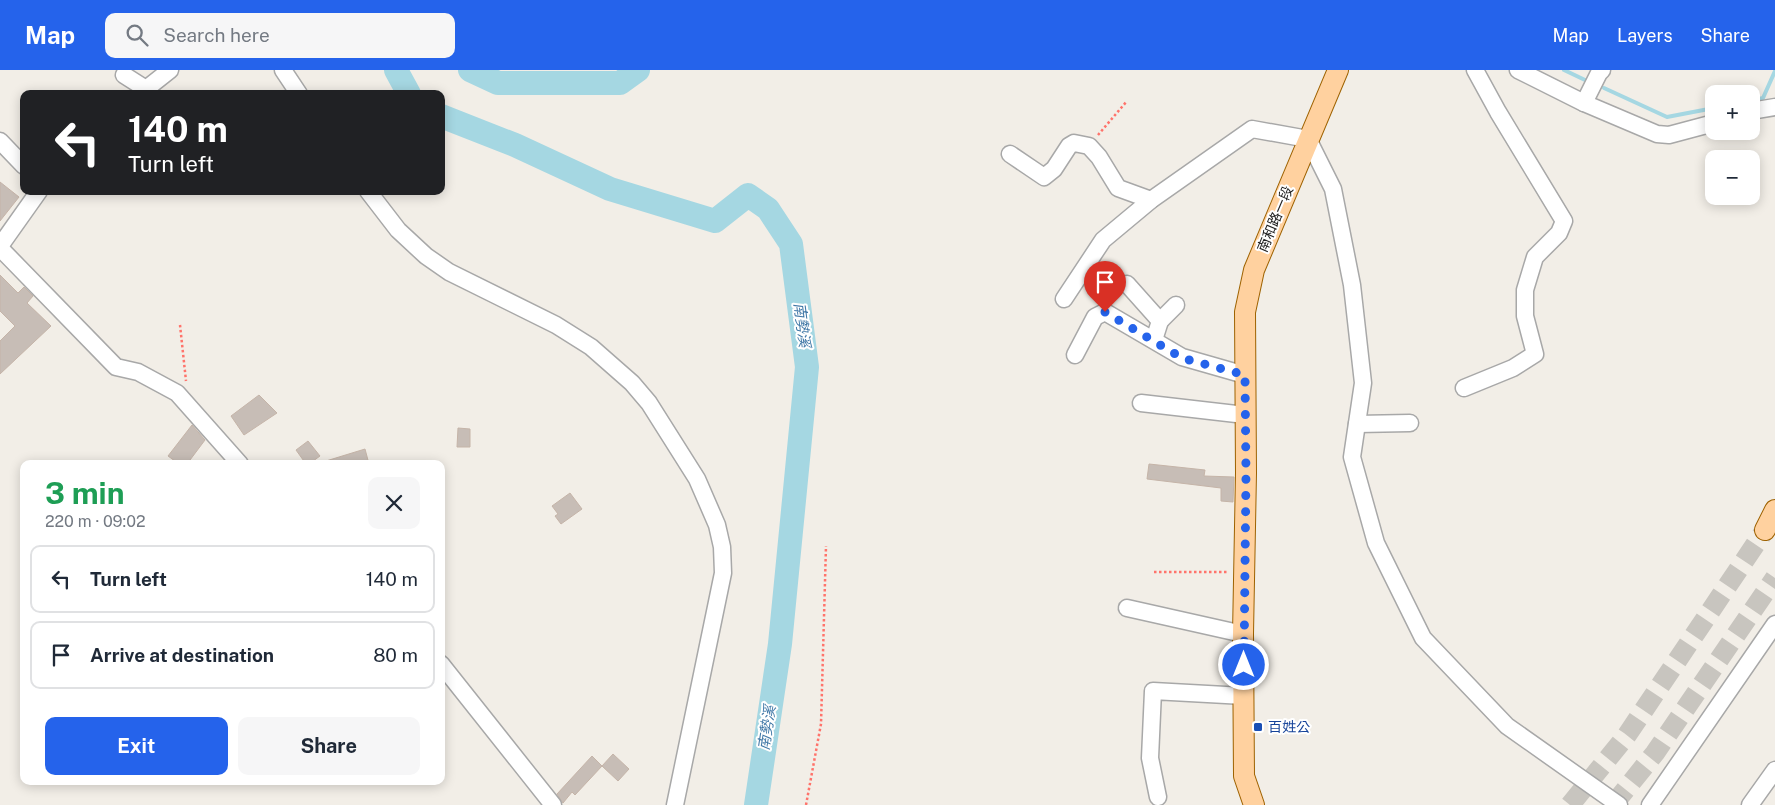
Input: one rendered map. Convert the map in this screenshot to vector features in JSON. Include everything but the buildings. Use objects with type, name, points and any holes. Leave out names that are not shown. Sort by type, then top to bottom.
[{"type":"main road","name":"南和路一段","points":[[1254,805],[1244,776],[1245,312],[1254,270],[1338,70]]},
{"type":"main road","points":[[1765,530],[1775,510]]},
{"type":"street","points":[[124,75],[146,89],[170,70]]},
{"type":"street","points":[[283,70],[296,90]]},
{"type":"street","points":[[1464,388],[1513,368],[1534,354],[1525,316],[1525,290],[1536,257],[1559,233],[1564,221],[1498,112],[1475,70]]},
{"type":"street","points":[[1518,70],[1584,103],[1657,134],[1670,135],[1705,125]]},
{"type":"street","points":[[1584,103],[1599,71]]},
{"type":"street","points":[[1760,110],[1775,107]]},
{"type":"street","points":[[1064,298],[1103,240],[1151,200],[1252,129],[1308,140],[1334,190],[1352,286],[1363,383],[1352,457],[1376,543],[1423,638],[1507,726],[1619,805]]},
{"type":"street","points":[[0,141],[20,162]]},
{"type":"street","points":[[1010,154],[1044,177],[1054,169],[1069,146],[1074,143],[1089,146],[1099,157],[1118,188],[1151,200]]},
{"type":"street","points":[[36,195],[0,247],[116,367],[138,372],[177,393],[236,460]]},
{"type":"street","points":[[371,195],[398,230],[426,256],[449,272],[556,326],[591,347],[632,383],[650,403],[697,479],[717,526],[722,546],[723,573],[675,805]]},
{"type":"street","points":[[1127,284],[1160,321]]},
{"type":"street","points":[[1154,340],[1160,321],[1176,305]]},
{"type":"street","points":[[1075,355],[1095,317],[1105,312],[1182,358],[1245,375]]},
{"type":"street","points":[[1141,403],[1245,415]]},
{"type":"street","points":[[1357,424],[1410,423]]},
{"type":"street","points":[[1128,608],[1243,634]]},
{"type":"street","points":[[1650,805],[1775,624]]},
{"type":"street","points":[[445,669],[553,805]]},
{"type":"street","points":[[1158,797],[1150,758],[1153,691],[1244,696]]},
{"type":"street","points":[[1750,805],[1775,770]]},
{"type":"path","points":[[1089,146],[1127,101]]},
{"type":"path","points":[[180,325],[189,408]]},
{"type":"path","points":[[806,805],[821,724],[826,546]]},
{"type":"path","points":[[1154,572],[1244,572]]},
{"type":"waterway","name":"南勢溪","points":[[396,70],[407,90]]},
{"type":"waterway","points":[[470,70],[498,83],[620,83],[638,70]]},
{"type":"waterway","points":[[1564,70],[1585,80]]},
{"type":"waterway","points":[[1760,99],[1763,98],[1775,71]]},
{"type":"waterway","points":[[1604,88],[1667,117],[1705,110]]},
{"type":"waterway","name":"南勢溪","points":[[445,118],[515,145],[610,189],[715,221],[748,195],[768,209],[791,244],[807,367],[780,644],[756,805]]},
{"type":"tunnel","points":[[1570,805],[1627,735],[1765,530]]},
{"type":"tunnel","points":[[1613,805],[1655,753],[1775,578]]},
{"type":"place","name":"百姓公","points":[[1258,727]]},
{"type":"route","points":[[1105,312],[1182,358],[1245,375],[1244,665]]}]
